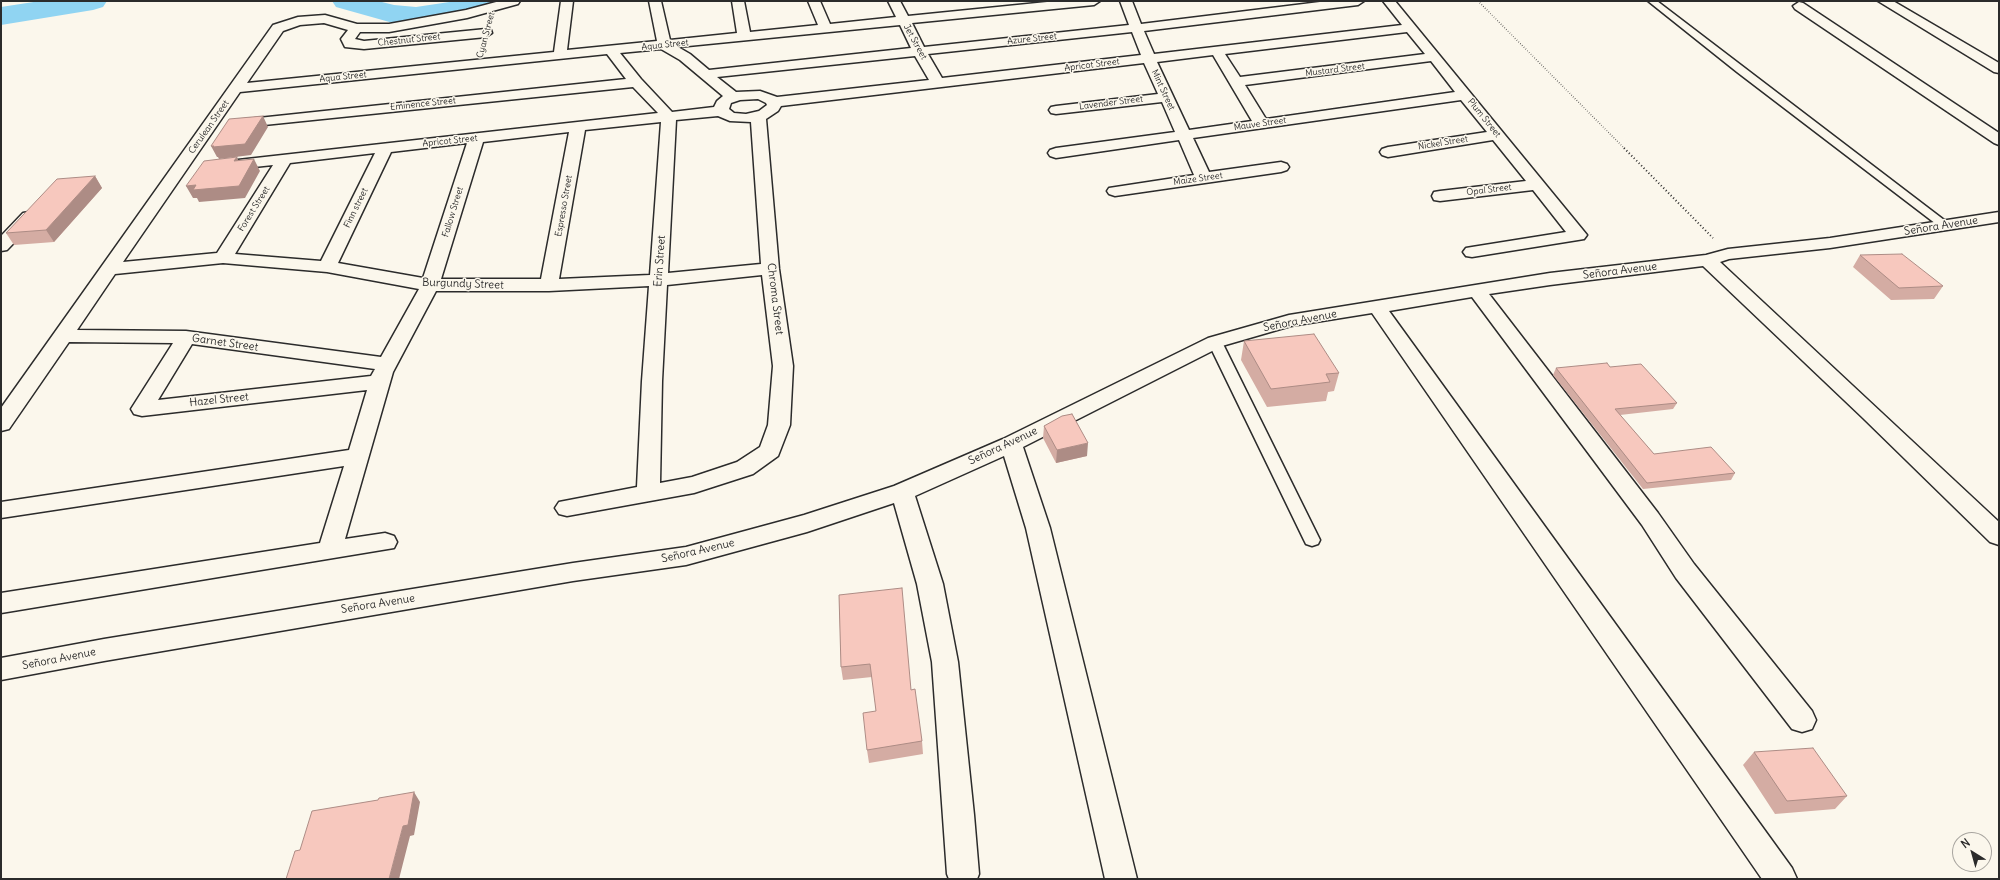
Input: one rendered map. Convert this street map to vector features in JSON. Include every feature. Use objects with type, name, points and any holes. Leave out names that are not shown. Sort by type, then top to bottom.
[{"type":"street","name":"Cerulean Street","points":[[1,424],[274,33],[283,25],[298,21],[325,19],[356,28],[375,29],[395,27],[467,14],[514,1]]},
{"type":"street","points":[[560,55],[567,1]]},
{"type":"street","points":[[655,1],[664,45],[678,52],[734,98]]},
{"type":"street","points":[[738,1],[744,37]]},
{"type":"street","points":[[814,1],[826,29]]},
{"type":"street","name":"Jet Street","points":[[894,1],[920,52],[938,83]]},
{"type":"street","name":"Aqua Street","points":[[236,88],[1094,1]]},
{"type":"street","name":"Mint Street","points":[[1126,1],[1149,59],[1204,178]]},
{"type":"street","name":"Azure Street","points":[[706,74],[1137,28],[1358,1]]},
{"type":"street","name":"Plum Street","points":[[1389,1],[1578,234],[1472,252]]},
{"type":"street","points":[[1884,1],[1999,69]]},
{"type":"street","points":[[1799,6],[1999,140]]},
{"type":"street","name":"Cyan Street","points":[[478,63],[494,7]]},
{"type":"street","name":"Chestnut Street","points":[[356,28],[348,39],[350,44],[364,45],[486,33]]},
{"type":"street","name":"Apricot Street","points":[[774,102],[1411,28]]},
{"type":"street","points":[[610,50],[636,82],[669,117]]},
{"type":"street","points":[[1218,51],[1262,124]]},
{"type":"street","name":"Mustard Street","points":[[1236,82],[1434,57]]},
{"type":"street","name":"Eminence Street","points":[[209,126],[636,82]]},
{"type":"street","points":[[760,95],[767,97],[774,102],[773,108],[769,112],[758,116],[738,118],[730,117],[721,111],[722,104],[734,98],[760,95]]},
{"type":"street","name":"Mauve Street","points":[[1056,153],[1465,95]]},
{"type":"street","name":"Lavender Street","points":[[1056,110],[1166,97]]},
{"type":"street","name":"Apricot Street","points":[[179,169],[284,159],[721,111]]},
{"type":"street","name":"Chroma Street","points":[[567,508],[694,485],[745,468],[770,451],[779,425],[783,366],[770,269],[758,116]]},
{"type":"street","name":"Erin Street","points":[[648,493],[652,381],[669,117]]},
{"type":"street","name":"Espresso Street","points":[[549,286],[578,127]]},
{"type":"street","name":"Nickel Street","points":[[1388,152],[1498,135]]},
{"type":"street","name":"Fallow Street","points":[[330,550],[383,373],[430,285],[476,138]]},
{"type":"street","name":"Finn street","points":[[327,267],[385,148]]},
{"type":"street","name":"Forest Street","points":[[223,258],[284,159]]},
{"type":"street","name":"Maize Street","points":[[1115,192],[1281,167]]},
{"type":"street","name":"Opal Street","points":[[1440,196],[1538,184]]},
{"type":"street","points":[[1,246],[31,214]]},
{"type":"street","name":"Señora Avenue","points":[[1,669],[104,650],[573,572],[686,556],[807,524],[902,492],[1011,444],[1215,342],[1288,321],[1550,279],[1707,260],[1728,254],[1830,243],[1999,217]]},
{"type":"street","name":"Burgundy Street","points":[[109,269],[223,258],[327,267],[430,285],[549,286],[658,280],[770,269]]},
{"type":"street","points":[[1707,260],[1865,407],[1999,536]]},
{"type":"street","points":[[1477,291],[1650,519],[1685,571],[1802,720]]},
{"type":"street","points":[[1377,307],[1781,879]]},
{"type":"street","name":"Garnet Street","points":[[63,336],[186,337],[383,373]]},
{"type":"street","name":"Hazel Street","points":[[186,337],[142,409],[383,373]]},
{"type":"street","points":[[1011,444],[1038,528],[1121,879]]},
{"type":"street","points":[[1,510],[358,456]]},
{"type":"street","points":[[902,492],[930,584],[945,662],[963,874]]},
{"type":"street","points":[[1,602],[385,542]]},
{"type":"lane","points":[[1652,1],[1944,225]]},
{"type":"lane","points":[[1215,342],[1312,540]]},
{"type":"path","points":[[1478,1],[1728,254]]},
{"type":"building","points":[[263,116],[245,144],[211,146],[229,119]]},
{"type":"building","points":[[237,157],[234,161],[254,159],[239,186],[193,190],[196,185],[186,186],[204,161]]},
{"type":"building","points":[[95,176],[46,230],[6,233],[57,179]]},
{"type":"building","points":[[1902,254],[1943,286],[1899,288],[1860,255]]},
{"type":"building","points":[[1314,334],[1339,373],[1326,374],[1330,382],[1271,389],[1244,341]]},
{"type":"building","points":[[1607,363],[1610,367],[1641,364],[1677,403],[1615,409],[1654,454],[1711,447],[1735,473],[1647,483],[1556,368]]},
{"type":"building","points":[[1072,414],[1088,443],[1057,450],[1044,426],[1062,416]]},
{"type":"building","points":[[902,588],[911,690],[915,689],[922,741],[867,750],[863,713],[876,711],[870,664],[841,667],[839,595]]},
{"type":"building","points":[[1813,748],[1847,796],[1787,801],[1754,752]]},
{"type":"building","points":[[414,792],[408,825],[403,826],[389,879],[286,879],[295,851],[300,850],[312,811],[378,800],[379,798]]},
{"type":"waterway","points":[[1,16],[93,1]]},
{"type":"waterway","points":[[346,1],[393,14],[416,16],[460,9],[488,1]]}]
